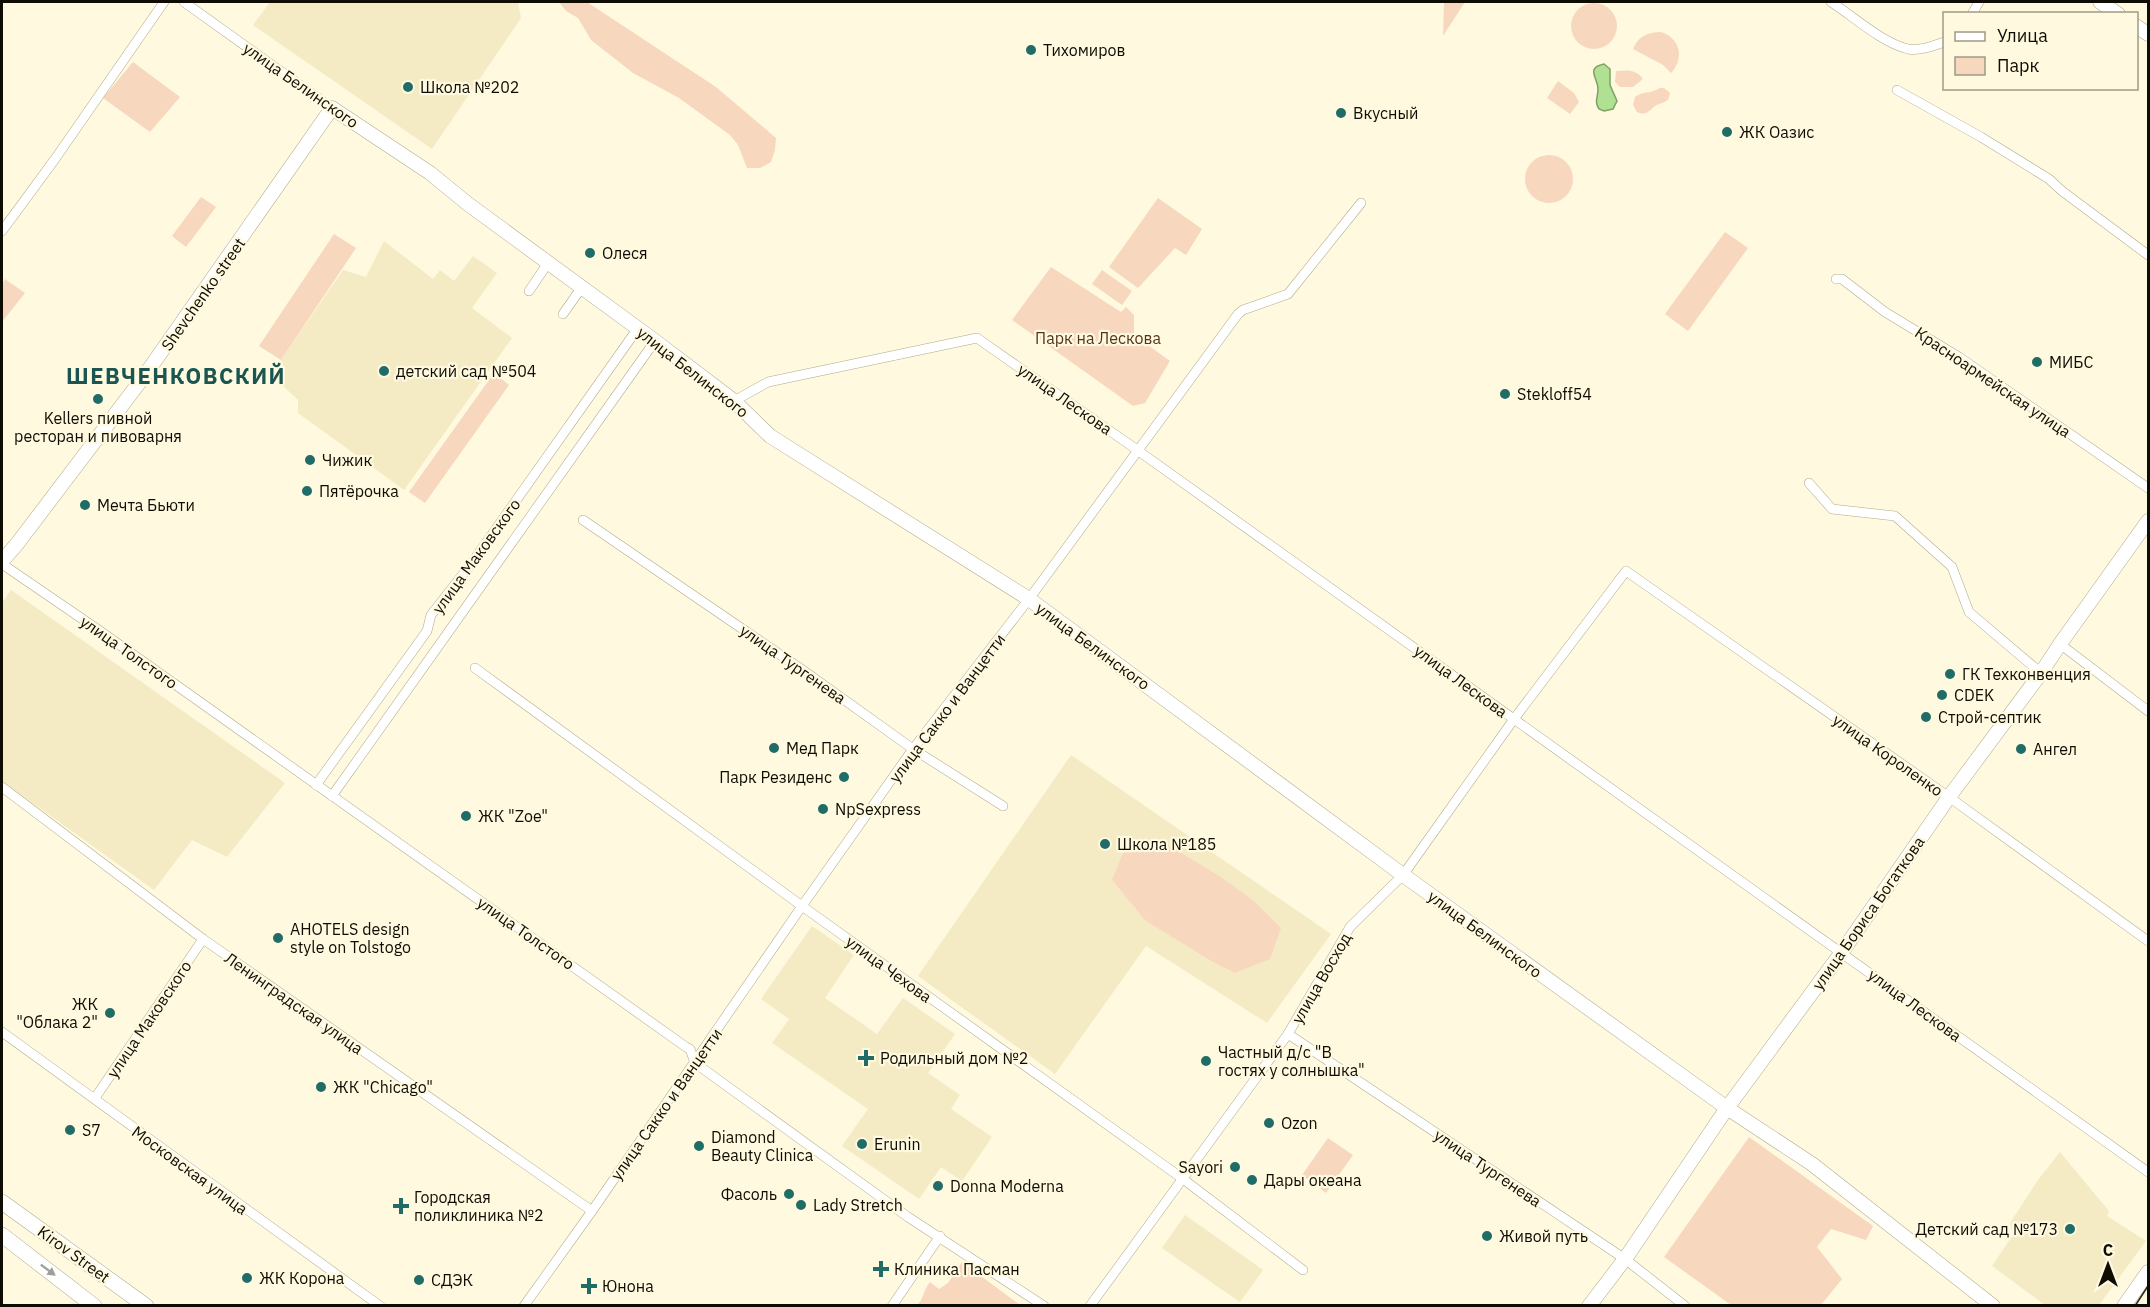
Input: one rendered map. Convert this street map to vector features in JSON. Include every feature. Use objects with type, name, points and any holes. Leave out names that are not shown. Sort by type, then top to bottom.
[{"type":"main road","name":"Kirov Street","points":[[2,1202],[146,1305]]},
{"type":"main road","name":"Kirov Street","points":[[2,1235],[94,1305]]},
{"type":"street","points":[[2,231],[165,2]]},
{"type":"street","name":"улица Белинского","points":[[184,2],[332,108],[430,172],[734,401],[770,436],[1029,598],[1403,874],[1727,1108],[1812,1164],[1993,1305]]},
{"type":"street","points":[[1831,2],[1889,42],[1909,49],[1928,48],[1943,42]]},
{"type":"street","points":[[2100,2],[2115,12]]},
{"type":"street","points":[[1898,90],[2049,179],[2148,255]]},
{"type":"street","name":"Shevchenko street","points":[[2,562],[145,375],[225,264],[332,108]]},
{"type":"street","name":"улица Сакко и Ванцетти","points":[[524,1305],[914,749],[1029,598],[1238,314],[1243,310],[1288,294],[1361,203]]},
{"type":"street","points":[[529,291],[548,263]]},
{"type":"street","name":"Красноармейская улица","points":[[1836,279],[1842,279],[1885,312],[1959,357],[2148,488]]},
{"type":"street","points":[[563,314],[582,287]]},
{"type":"street","name":"улица Маковского","points":[[316,785],[428,631],[432,615],[474,560],[638,328]]},
{"type":"street","name":"улица Лескова","points":[[734,401],[768,382],[976,338],[1138,450],[2148,1172]]},
{"type":"street","points":[[332,796],[655,341]]},
{"type":"street","points":[[1809,483],[1832,509],[1895,516],[1952,567],[1969,612],[2042,673]]},
{"type":"street","name":"улица Тургенева","points":[[583,520],[914,749],[1004,806]]},
{"type":"street","name":"улица Бориса Богаткова","points":[[1589,1305],[1625,1259],[1727,1108],[1842,952],[1949,797],[2042,673],[2060,644],[2148,521]]},
{"type":"street","name":"улица Толстого","points":[[2,562],[690,1049],[695,1063],[908,1217],[1044,1305]]},
{"type":"street","name":"улица Восход","points":[[1090,1305],[1288,1034],[1350,927],[1403,874],[1514,719],[1626,571]]},
{"type":"street","name":"улица Короленко","points":[[1626,571],[1949,797],[2148,941]]},
{"type":"street","points":[[2060,644],[2148,711]]},
{"type":"street","name":"улица Чехова","points":[[475,668],[1183,1179],[1303,1270]]},
{"type":"street","name":"Ленинградская улица","points":[[2,787],[202,939],[592,1211]]},
{"type":"street","name":"улица Маковского","points":[[95,1098],[202,939]]},
{"type":"street","name":"Московская улица","points":[[2,1032],[380,1305]]},
{"type":"street","name":"улица Тургенева","points":[[1288,1034],[1625,1259],[1685,1305]]},
{"type":"street","points":[[892,1305],[940,1236]]},
{"type":"street","points":[[2124,1305],[2148,1272]]},
{"type":"shaded area","name":"Школа №202","points":[[270,2],[518,2],[521,18],[432,149],[253,25]]},
{"type":"shaded area","points":[[1604,64],[1610,69],[1610,85],[1617,101],[1613,109],[1604,111],[1599,109],[1597,104],[1598,89],[1594,71],[1595,68]]},
{"type":"shaded area","name":"детский сад №504","points":[[384,241],[433,279],[440,270],[454,281],[473,256],[497,273],[472,308],[512,338],[404,490],[298,413],[298,400],[280,383],[281,360],[343,270],[366,277]]},
{"type":"shaded area","points":[[11,590],[285,783],[227,857],[192,840],[154,890],[2,781],[2,603]]},
{"type":"shaded area","name":"Школа №185","points":[[1071,755],[1331,934],[1267,1023],[1146,946],[1055,1074],[918,976]]},
{"type":"shaded area","name":"Родильный дом №2","points":[[812,926],[854,955],[825,998],[877,1034],[903,998],[955,1034],[928,1073],[960,1095],[951,1109],[992,1137],[962,1181],[941,1167],[919,1199],[842,1146],[868,1109],[772,1043],[789,1019],[761,999]]},
{"type":"shaded area","name":"Детский сад №173","points":[[2060,1152],[2109,1211],[2107,1216],[2146,1241],[2099,1305],[2045,1305],[1992,1266],[2013,1235],[2010,1223],[2038,1180]]},
{"type":"shaded area","points":[[1185,1215],[1263,1270],[1240,1302],[1162,1248]]},
{"type":"green space","points":[[559,2],[587,2],[716,87],[776,138],[771,162],[760,168],[747,168],[738,145],[730,135],[679,98],[633,73],[591,40],[578,18],[566,11]]},
{"type":"green space","points":[[1444,2],[1465,2],[1443,36]]},
{"type":"green space","points":[[1594,3],[1603,4],[1610,10],[1616,17],[1616,35],[1610,42],[1603,48],[1594,49],[1585,48],[1578,42],[1572,35],[1571,26],[1572,17],[1578,10],[1585,4]]},
{"type":"green space","points":[[1661,32],[1673,39],[1678,49],[1678,61],[1671,73],[1663,65],[1633,49],[1644,36]]},
{"type":"green space","points":[[133,62],[180,97],[150,132],[103,98]]},
{"type":"green space","points":[[1628,70],[1643,79],[1633,87],[1620,87],[1615,82],[1616,71]]},
{"type":"green space","points":[[1558,81],[1574,93],[1579,102],[1570,114],[1547,98]]},
{"type":"green space","points":[[1660,88],[1670,93],[1668,100],[1647,113],[1637,112],[1633,105],[1635,97]]},
{"type":"green space","points":[[1544,155],[1554,155],[1569,165],[1573,179],[1569,193],[1563,199],[1554,203],[1544,203],[1529,193],[1525,184],[1525,174],[1535,159]]},
{"type":"green space","points":[[201,197],[216,207],[186,247],[172,236]]},
{"type":"green space","points":[[1158,198],[1202,229],[1186,255],[1175,248],[1138,288],[1109,267]]},
{"type":"green space","points":[[1725,232],[1748,248],[1688,331],[1665,314]]},
{"type":"green space","points":[[334,234],[356,248],[281,360],[259,346]]},
{"type":"green space","name":"Парк на Лескова","points":[[1051,267],[1121,312],[1126,307],[1134,315],[1134,335],[1170,361],[1145,403],[1133,406],[1012,320]]},
{"type":"green space","points":[[1102,270],[1132,291],[1122,305],[1092,284]]},
{"type":"green space","points":[[5,279],[25,293],[2,322],[2,284]]},
{"type":"green space","points":[[494,373],[509,385],[425,503],[409,492]]},
{"type":"green space","points":[[1144,840],[1168,845],[1221,877],[1254,901],[1281,928],[1270,959],[1235,973],[1146,921],[1112,880],[1123,853]]},
{"type":"green space","points":[[1749,1137],[1873,1226],[1866,1240],[1831,1229],[1817,1247],[1842,1279],[1821,1305],[1731,1305],[1664,1257]]},
{"type":"green space","points":[[1328,1138],[1353,1155],[1326,1193],[1302,1175]]},
{"type":"green space","points":[[962,1262],[1020,1305],[917,1305],[930,1282],[939,1289],[948,1283]]},
{"type":"tram line","points":[[2135,1306],[2148,1286]]},
{"type":"place","name":"Тихомиров","points":[[1031,50]]},
{"type":"place","name":"Школа №202","points":[[408,87]]},
{"type":"place","name":"Вкусный","points":[[1341,113]]},
{"type":"place","name":"ЖК Оазис","points":[[1727,132]]},
{"type":"place","name":"Олеся","points":[[590,253]]},
{"type":"place","name":"МИБС","points":[[2037,362]]},
{"type":"place","name":"детский сад №504","points":[[384,371]]},
{"type":"place","name":"Stekloff54","points":[[1505,394]]},
{"type":"place","name":"Kellers пивной ресторан и пивоварня","points":[[98,399]]},
{"type":"place","name":"Чижик","points":[[310,460]]},
{"type":"place","name":"Пятёрочка","points":[[307,491]]},
{"type":"place","name":"Мечта Бьюти","points":[[85,505]]},
{"type":"place","name":"ГК Техконвенция","points":[[1950,674]]},
{"type":"place","name":"CDEK","points":[[1942,695]]},
{"type":"place","name":"Строй-септик","points":[[1926,717]]},
{"type":"place","name":"Мед Парк","points":[[774,748]]},
{"type":"place","name":"Ангел","points":[[2021,749]]},
{"type":"place","name":"Парк Резиденс","points":[[844,777]]},
{"type":"place","name":"NpSexpress","points":[[823,809]]},
{"type":"place","name":"ЖК \"Zoe\"","points":[[466,816]]},
{"type":"place","name":"Школа №185","points":[[1105,844]]},
{"type":"place","name":"AHOTELS design style on Tolstogo","points":[[278,938]]},
{"type":"place","name":"ЖК \"Облака 2\"","points":[[110,1013]]},
{"type":"place","name":"Родильный дом №2","points":[[866,1058]]},
{"type":"place","name":"Частный д/c \"В гостях у солнышка\"","points":[[1206,1061]]},
{"type":"place","name":"ЖК \"Chicago\"","points":[[321,1087]]},
{"type":"place","name":"Ozon","points":[[1269,1123]]},
{"type":"place","name":"S7","points":[[70,1130]]},
{"type":"place","name":"Erunin","points":[[862,1144]]},
{"type":"place","name":"Diamond Beauty Clinica","points":[[699,1146]]},
{"type":"place","name":"Sayori","points":[[1235,1167]]},
{"type":"place","name":"Дары океана","points":[[1252,1180]]},
{"type":"place","name":"Donna Moderna","points":[[938,1186]]},
{"type":"place","name":"Фасоль","points":[[789,1194]]},
{"type":"place","name":"Lady Stretch","points":[[801,1205]]},
{"type":"place","name":"Городская поликлиника №2","points":[[401,1206]]},
{"type":"place","name":"Детский сад №173","points":[[2070,1229]]},
{"type":"place","name":"Живой путь","points":[[1487,1236]]},
{"type":"place","name":"Клиника Пасман","points":[[881,1269]]},
{"type":"place","name":"ЖК Корона","points":[[247,1278]]},
{"type":"place","name":"СДЭК","points":[[419,1280]]},
{"type":"place","name":"Юнона","points":[[589,1286]]},
{"type":"district","name":"ШЕВЧЕНКОВСКИЙ","points":[[176,376]]}]
